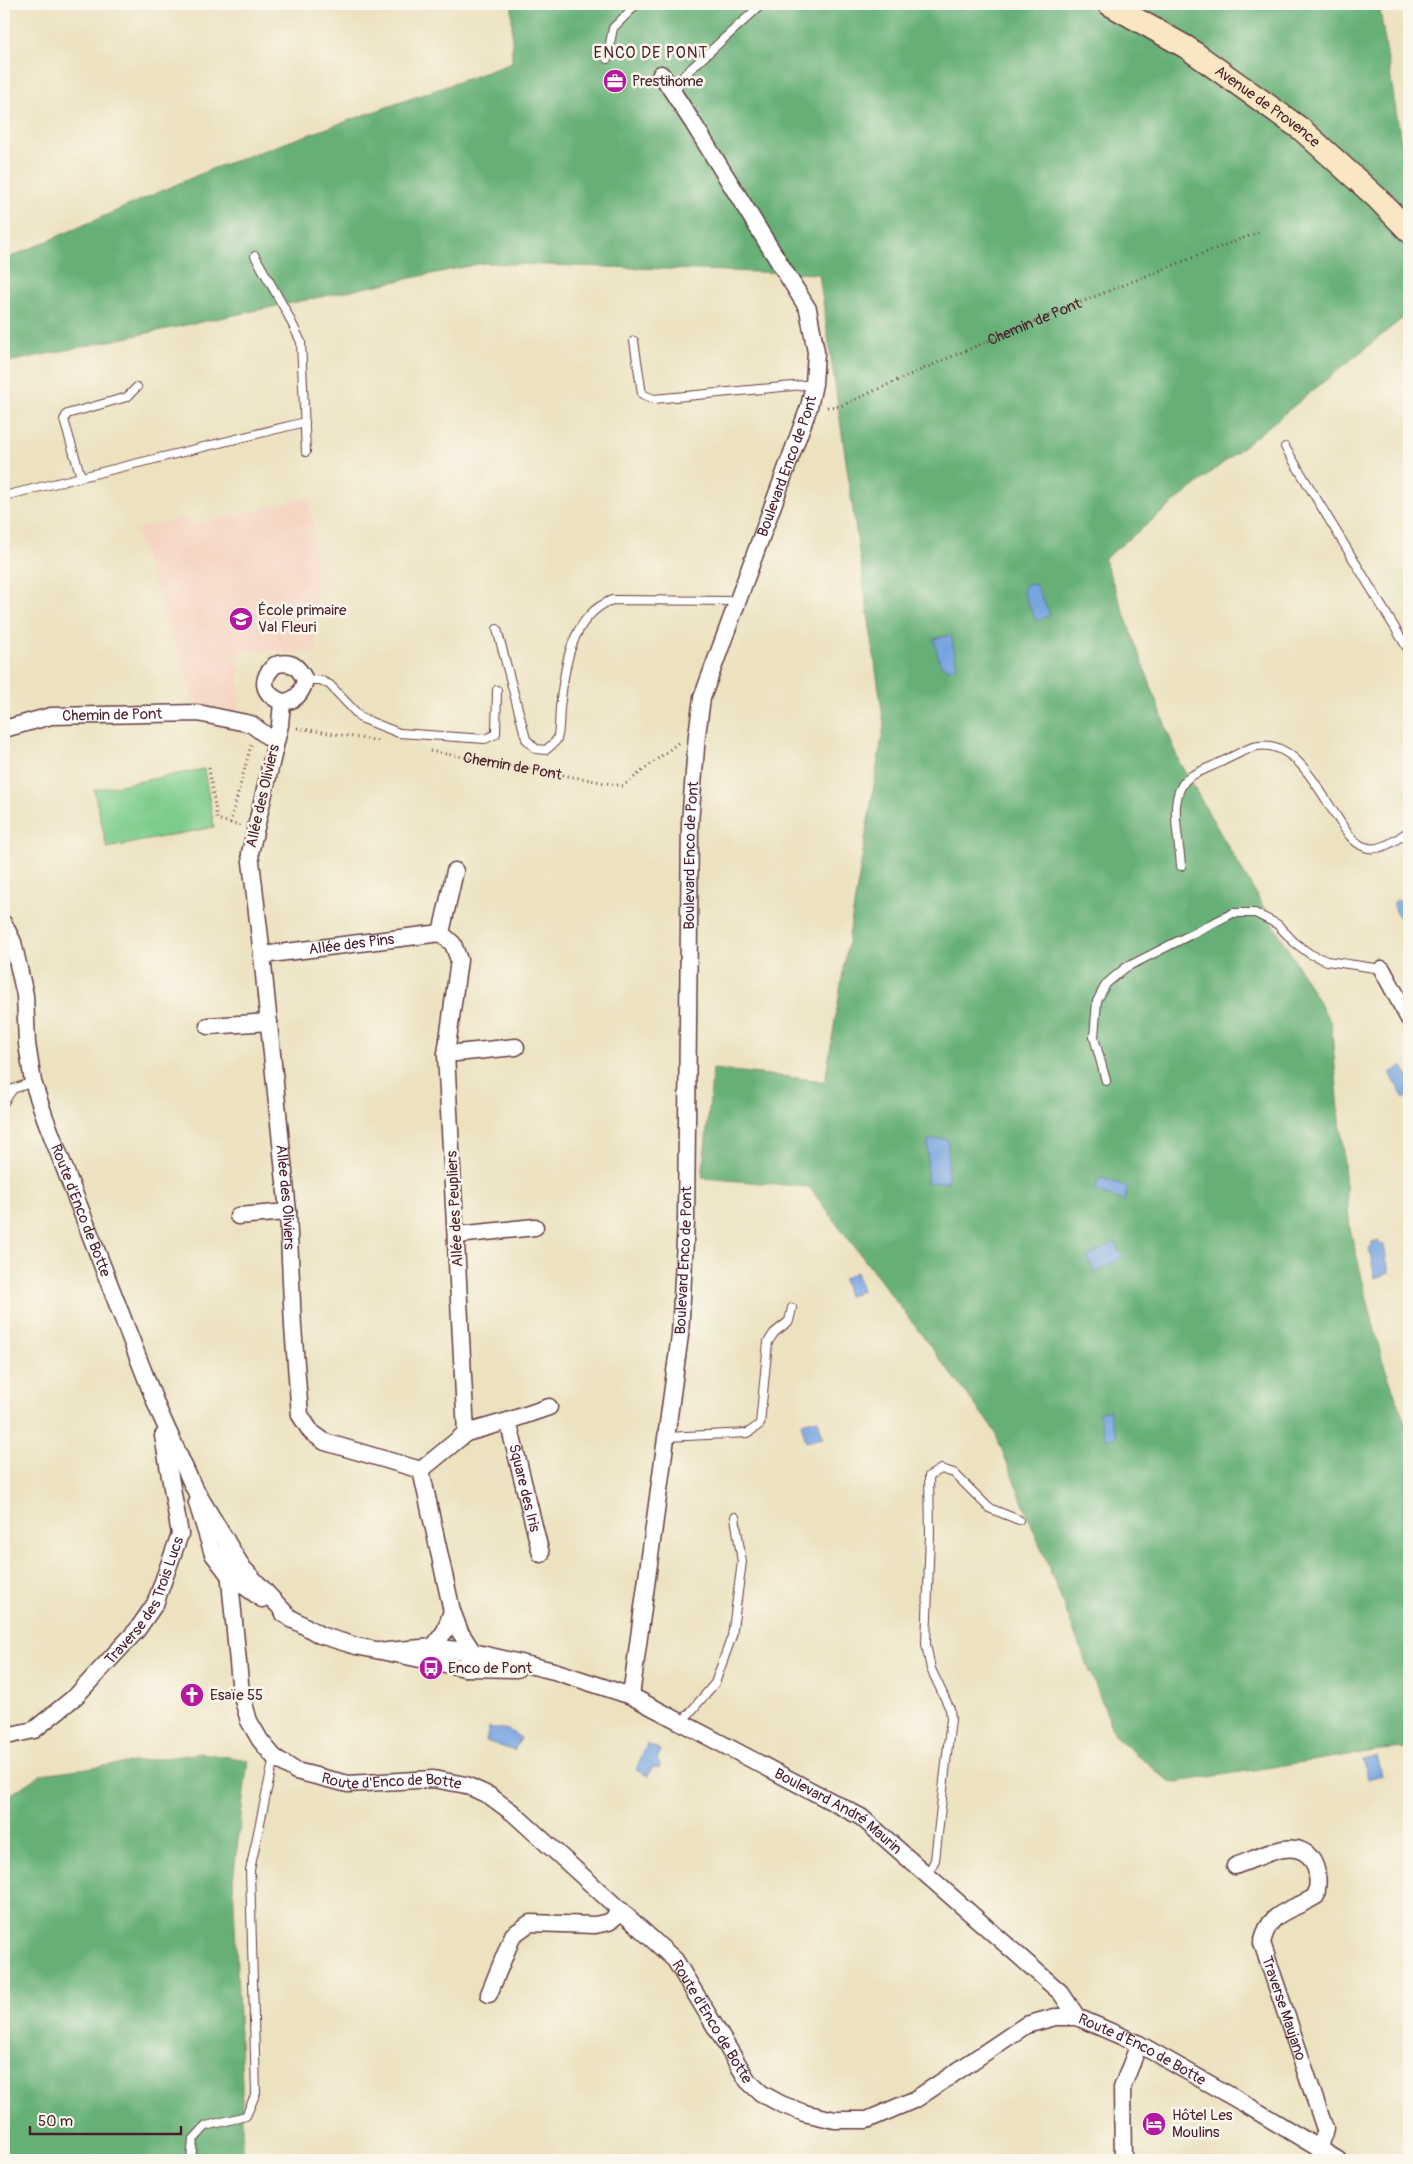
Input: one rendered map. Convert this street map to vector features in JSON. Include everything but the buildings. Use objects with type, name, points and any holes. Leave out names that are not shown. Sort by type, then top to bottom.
[{"type":"main road","name":"Avenue de Provence","points":[[1109,4],[1186,47],[1301,128],[1376,196],[1409,231]]},
{"type":"street","name":"Boulevard Enco de Pont","points":[[631,1696],[680,1335],[686,1222],[690,823],[702,698],[809,407],[814,384],[816,352],[808,309],[661,74]]},
{"type":"street","points":[[291,663],[297,667],[305,680],[302,690],[297,697],[290,701],[282,702],[275,699],[265,686],[265,678],[275,665],[291,663]]},
{"type":"street","name":"Allée des Oliviers","points":[[282,702],[280,726],[250,853],[288,1212],[293,1327],[300,1415],[311,1432],[325,1442],[421,1470]]},
{"type":"street","name":"Chemin de Pont","points":[[4,729],[51,716],[198,713],[251,724],[275,742]]},
{"type":"street","points":[[441,933],[455,871]]},
{"type":"street","name":"Route d'Enco de Botte","points":[[4,924],[13,942],[25,995],[27,1044],[33,1082],[45,1118],[158,1409],[193,1486],[226,1540],[241,1694],[249,1721],[260,1740],[274,1757],[296,1771],[348,1784],[433,1779],[466,1785],[490,1796],[513,1813],[675,1960],[748,2081],[761,2093],[781,2104],[804,2113],[835,2120],[867,2120],[916,2099],[1026,2025],[1055,2017],[1077,2017],[1138,2044],[1338,2160]]},
{"type":"street","name":"Allée des Pins","points":[[262,955],[441,933]]},
{"type":"street","name":"Allée des Peupliers","points":[[441,933],[452,944],[459,960],[446,1054],[466,1433]]},
{"type":"street","points":[[1382,969],[1409,1019]]},
{"type":"street","points":[[208,1026],[269,1022]]},
{"type":"street","points":[[446,1054],[516,1047]]},
{"type":"street","points":[[238,1216],[288,1212]]},
{"type":"street","points":[[457,1236],[535,1227]]},
{"type":"street","points":[[465,1668],[473,1652],[460,1632],[452,1611],[421,1470],[466,1433],[508,1422],[549,1407]]},
{"type":"street","name":"Traverse des Trois Lucs","points":[[4,1734],[11,1735],[34,1730],[76,1696],[137,1630],[155,1604],[180,1534],[158,1409]]},
{"type":"street","name":"Square des Iris","points":[[508,1422],[541,1554]]},
{"type":"street","name":"Route d'Enco de Botte","points":[[193,1486],[206,1536],[213,1554],[229,1575]]},
{"type":"street","name":"Boulevard André Maurin","points":[[226,1540],[242,1567],[292,1620]]},
{"type":"street","name":"Boulevard André Maurin","points":[[229,1575],[292,1620],[320,1635],[356,1646],[465,1668],[554,1671]]},
{"type":"street","points":[[445,1665],[433,1647],[445,1631],[452,1611]]},
{"type":"street","name":"Boulevard André Maurin","points":[[387,1651],[433,1647],[473,1652],[554,1671],[631,1696],[682,1722],[861,1817],[1061,1993],[1077,2017]]},
{"type":"street","name":"Traverse Maujano","points":[[1235,1866],[1284,1849],[1300,1850],[1310,1856],[1316,1867],[1319,1881],[1316,1896],[1302,1905],[1275,1917],[1265,1928],[1262,1943],[1325,2129],[1320,2149]]},
{"type":"street","points":[[489,1994],[513,1935],[530,1923],[595,1925],[609,1922],[622,1911]]},
{"type":"street","points":[[1123,2160],[1122,2088],[1138,2044]]},
{"type":"lane","points":[[607,59],[613,28],[637,4]]},
{"type":"lane","points":[[674,94],[684,75],[762,4]]},
{"type":"lane","points":[[255,256],[301,342],[306,452]]},
{"type":"lane","points":[[634,341],[642,394],[654,399],[814,384]]},
{"type":"lane","points":[[81,477],[64,420],[67,414],[127,397],[137,387]]},
{"type":"lane","points":[[4,496],[305,422]]},
{"type":"lane","points":[[1285,447],[1409,651]]},
{"type":"lane","points":[[497,629],[526,739],[536,749],[546,750],[557,739],[563,674],[578,630],[602,604],[612,600],[738,601]]},
{"type":"lane","points":[[305,680],[320,680],[330,685],[361,718],[399,733],[486,740],[496,734],[497,690]]},
{"type":"lane","points":[[1181,866],[1176,818],[1178,794],[1190,777],[1254,747],[1270,746],[1287,752],[1300,762],[1348,835],[1364,847],[1377,848],[1392,842],[1409,831]]},
{"type":"lane","points":[[1106,1081],[1094,1037],[1097,1001],[1106,984],[1125,968],[1233,913],[1255,913],[1277,924],[1294,942],[1310,954],[1327,961],[1382,969]]},
{"type":"lane","points":[[4,1102],[13,1089],[33,1082]]},
{"type":"lane","points":[[666,1437],[748,1433],[760,1424],[768,1342],[789,1321],[792,1308]]},
{"type":"lane","points":[[928,1874],[935,1860],[951,1719],[950,1709],[931,1669],[926,1644],[930,1534],[929,1476],[941,1468],[954,1473],[989,1508],[1020,1520]]},
{"type":"lane","points":[[682,1722],[714,1683],[732,1636],[742,1562],[735,1517]]},
{"type":"lane","points":[[191,2160],[193,2140],[206,2126],[246,2116],[256,2094],[250,1870],[274,1757]]},
{"type":"path","name":"Chemin de Pont","points":[[809,407],[841,406],[1011,332],[1165,268],[1259,232]]},
{"type":"path","points":[[312,730],[383,742]]},
{"type":"path","name":"Chemin de Pont","points":[[428,750],[623,786],[675,744],[697,735]]},
{"type":"path","points":[[208,768],[217,819],[254,831]]},
{"type":"shaded area","name":"École primaire Val Fleuri","points":[[310,497],[311,518],[314,518],[317,652],[278,654],[278,651],[240,650],[238,716],[197,708],[135,530],[188,516],[191,525]]},
{"type":"green space","points":[[512,4],[1379,4],[1409,192],[1409,313],[1104,559],[1179,762],[1331,1023],[1350,1229],[1382,1359],[1409,1433],[1409,1748],[1380,1750],[1171,1783],[1116,1737],[994,1430],[809,1187],[702,1178],[713,1069],[825,1081],[884,725],[819,274],[483,263],[4,363],[4,260],[214,168],[512,63]]},
{"type":"green space","points":[[204,769],[214,827],[107,848],[94,790]]},
{"type":"green space","points":[[202,1753],[248,1760],[233,1880],[242,2084],[242,2153],[246,2160],[4,2160],[4,1799],[41,1774]]},
{"type":"water","points":[[1026,585],[1036,585],[1050,615],[1036,621],[1023,591]]},
{"type":"water","points":[[951,635],[957,667],[948,669],[940,664],[934,639]]},
{"type":"water","points":[[1398,900],[1409,907],[1409,925],[1396,912],[1394,902]]},
{"type":"water","points":[[1402,1066],[1409,1079],[1409,1096],[1404,1099],[1390,1073]]},
{"type":"water","points":[[948,1139],[948,1182],[927,1183],[928,1140]]},
{"type":"water","points":[[1100,1177],[1128,1187],[1124,1201],[1095,1191]]},
{"type":"water","points":[[1378,1241],[1381,1245],[1384,1245],[1389,1273],[1375,1278],[1369,1248],[1372,1246],[1372,1242]]},
{"type":"water","points":[[1115,1242],[1123,1257],[1095,1273],[1087,1257]]},
{"type":"water","points":[[856,1272],[862,1291],[848,1296],[843,1279]]},
{"type":"water","points":[[1109,1410],[1117,1437],[1106,1440],[1098,1413]]},
{"type":"water","points":[[818,1419],[823,1438],[806,1442],[801,1423]]},
{"type":"water","points":[[489,1727],[508,1730],[521,1738],[514,1751],[486,1741]]},
{"type":"water","points":[[647,1744],[661,1750],[657,1760],[660,1764],[659,1768],[652,1767],[648,1776],[636,1770]]},
{"type":"water","points":[[1377,1756],[1382,1775],[1368,1779],[1363,1760]]},
{"type":"place","name":"Prestihome","points":[[615,81]]},
{"type":"place","name":"École primaire Val Fleuri","points":[[241,619]]},
{"type":"place","name":"Enco de Pont","points":[[431,1668]]},
{"type":"place","name":"Esaïe 55","points":[[192,1695]]},
{"type":"place","name":"Hôtel Les Moulins","points":[[1154,2124]]},
{"type":"district","name":"ENCO DE PONT","points":[[651,53]]}]
